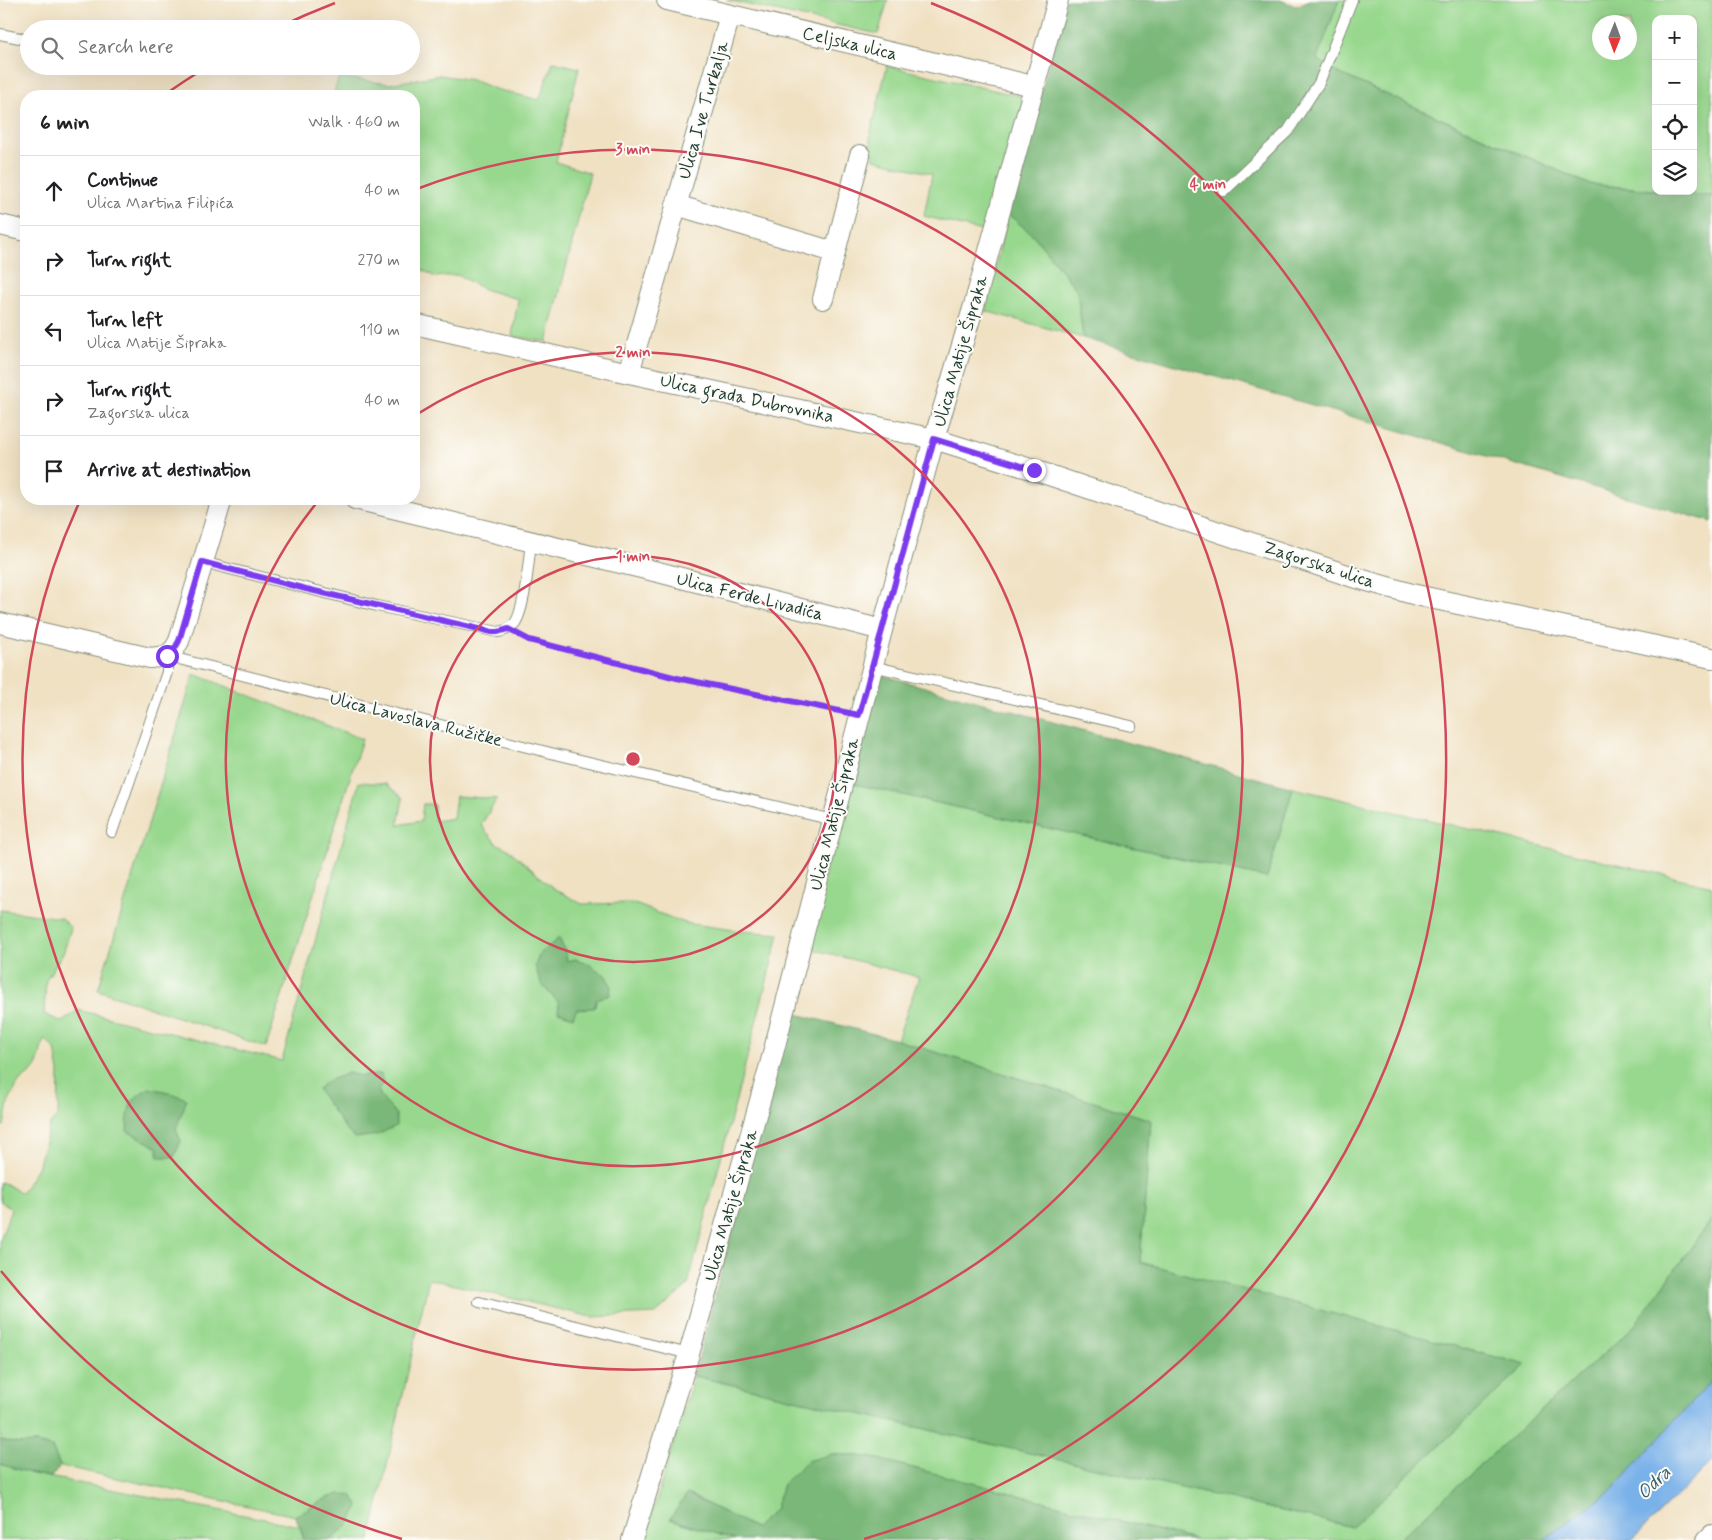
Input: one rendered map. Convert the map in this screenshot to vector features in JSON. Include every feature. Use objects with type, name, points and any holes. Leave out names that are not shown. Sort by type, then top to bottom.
[{"type":"street","name":"Celjska ulica","points":[[667,0],[1033,86]]},
{"type":"street","name":"Ulica Matije Šipraka","points":[[632,1540],[689,1354],[770,1065],[872,666],[1058,0]]},
{"type":"street","name":"Ulica Ive Turkalja","points":[[630,373],[730,15]]},
{"type":"street","points":[[823,299],[860,155]]},
{"type":"street","points":[[676,205],[834,252]]},
{"type":"street","points":[[0,225],[20,230]]},
{"type":"street","name":"Ulica grada Dubrovnika","points":[[420,325],[934,439]]},
{"type":"street","name":"Zagorska ulica","points":[[934,439],[1034,470],[1353,577],[1407,592],[1712,658]]},
{"type":"street","points":[[167,656],[179,641],[220,505]]},
{"type":"street","name":"Ulica Ferde Livadića","points":[[381,505],[882,630]]},
{"type":"street","name":"Ulica Lavoslava Ružičke","points":[[0,623],[150,658],[167,656]]},
{"type":"street","points":[[1707,1540],[1712,1535]]},
{"type":"lane","points":[[1224,191],[1288,131],[1319,84],[1352,0]]},
{"type":"lane","points":[[0,34],[20,38]]},
{"type":"lane","points":[[202,562],[377,606],[498,632],[513,626],[518,615],[528,573],[530,541]]},
{"type":"lane","points":[[112,832],[167,672],[167,656]]},
{"type":"lane","name":"Ulica Lavoslava Ružičke","points":[[167,656],[551,753],[833,820]]},
{"type":"lane","points":[[872,666],[1131,726]]},
{"type":"lane","points":[[479,1302],[689,1354]]},
{"type":"path","points":[[508,629],[529,640],[677,678],[859,715]]},
{"type":"green space","points":[[727,0],[888,0],[878,34]]},
{"type":"green space","points":[[1066,0],[1280,0],[1296,6],[1310,0],[1339,0],[1317,59],[1338,73],[1588,184],[1652,190],[1652,195],[1712,196],[1712,522],[1083,338],[1077,290],[1034,236],[1008,214]]},
{"type":"green space","points":[[1339,0],[1712,0],[1712,196],[1697,194],[1697,15],[1652,15],[1652,190],[1589,184],[1338,73],[1317,59]]},
{"type":"green space","points":[[553,62],[579,68],[556,162],[590,173],[547,342],[512,336],[518,299],[486,290],[457,275],[435,277],[420,268],[420,90],[335,90],[339,77],[389,84],[440,75],[472,80],[495,89],[539,100]]},
{"type":"green space","points":[[887,66],[1020,96],[1025,104],[989,233],[924,216],[932,174],[874,159],[870,136]]},
{"type":"green space","points":[[1008,214],[1034,236],[1077,290],[1083,338],[985,311]]},
{"type":"green space","points":[[194,674],[362,739],[266,1047],[98,990]]},
{"type":"green space","points":[[881,675],[1293,788],[1267,878],[846,782]]},
{"type":"green space","points":[[359,782],[386,784],[403,798],[398,825],[421,821],[423,804],[434,804],[435,821],[453,818],[456,796],[497,799],[481,825],[496,843],[508,849],[553,888],[582,904],[632,903],[685,923],[779,934],[688,1285],[656,1314],[592,1317],[429,1279],[370,1540],[331,1540],[333,1538],[327,1498],[295,1516],[60,1466],[51,1447],[36,1443],[19,1444],[0,1440],[0,1240],[11,1209],[0,1201],[0,1182],[22,1193],[39,1164],[50,1124],[58,1116],[59,1072],[55,1049],[44,1039],[36,1068],[19,1082],[8,1102],[4,1126],[0,1125],[0,910],[61,918],[71,928],[64,951],[46,980],[44,1014],[62,1022],[78,1010],[282,1061]]},
{"type":"green space","points":[[846,782],[1267,878],[1293,788],[1712,886],[1712,1219],[1634,1326],[1398,1540],[1195,1540],[870,1457],[832,1454],[783,1484],[775,1510],[755,1528],[688,1494],[670,1519],[736,1540],[644,1540],[694,1376],[1352,1527],[1525,1365],[1140,1262],[1151,1120],[897,1040],[919,977],[808,948]]},
{"type":"green space","points":[[559,938],[566,953],[567,961],[576,959],[587,963],[605,975],[611,985],[610,995],[597,999],[594,1008],[577,1009],[573,1017],[558,1012],[559,1003],[541,984],[535,966],[540,953]]},
{"type":"green space","points":[[789,1012],[897,1040],[1151,1120],[1140,1262],[1526,1365],[1352,1527],[694,1376]]},
{"type":"green space","points":[[348,1073],[361,1076],[381,1074],[383,1083],[378,1090],[384,1101],[396,1114],[396,1126],[377,1135],[354,1138],[318,1090],[325,1082]]},
{"type":"green space","points":[[149,1088],[169,1092],[187,1099],[176,1129],[181,1141],[174,1157],[158,1157],[158,1148],[127,1131],[129,1110],[133,1101]]},
{"type":"green space","points":[[1712,1219],[1712,1380],[1612,1490],[1544,1540],[1398,1540],[1634,1326]]},
{"type":"green space","points":[[0,1440],[19,1444],[36,1443],[52,1447],[60,1466],[51,1477],[33,1474],[0,1464]]},
{"type":"green space","points":[[832,1454],[870,1457],[1195,1540],[736,1540],[670,1519],[687,1494],[755,1528],[775,1510],[783,1484],[807,1461]]},
{"type":"green space","points":[[0,1464],[33,1474],[300,1526],[304,1540],[0,1540]]},
{"type":"green space","points":[[340,1494],[353,1496],[358,1506],[351,1522],[331,1540],[304,1540],[295,1516],[327,1498]]},
{"type":"water","name":"Odra","points":[[1712,1380],[1712,1462],[1632,1540],[1544,1540],[1612,1490]]},
{"type":"route","points":[[167,656],[179,641],[202,562],[306,589],[492,632],[508,629],[529,640],[677,678],[859,715],[934,439],[1034,470]]}]
